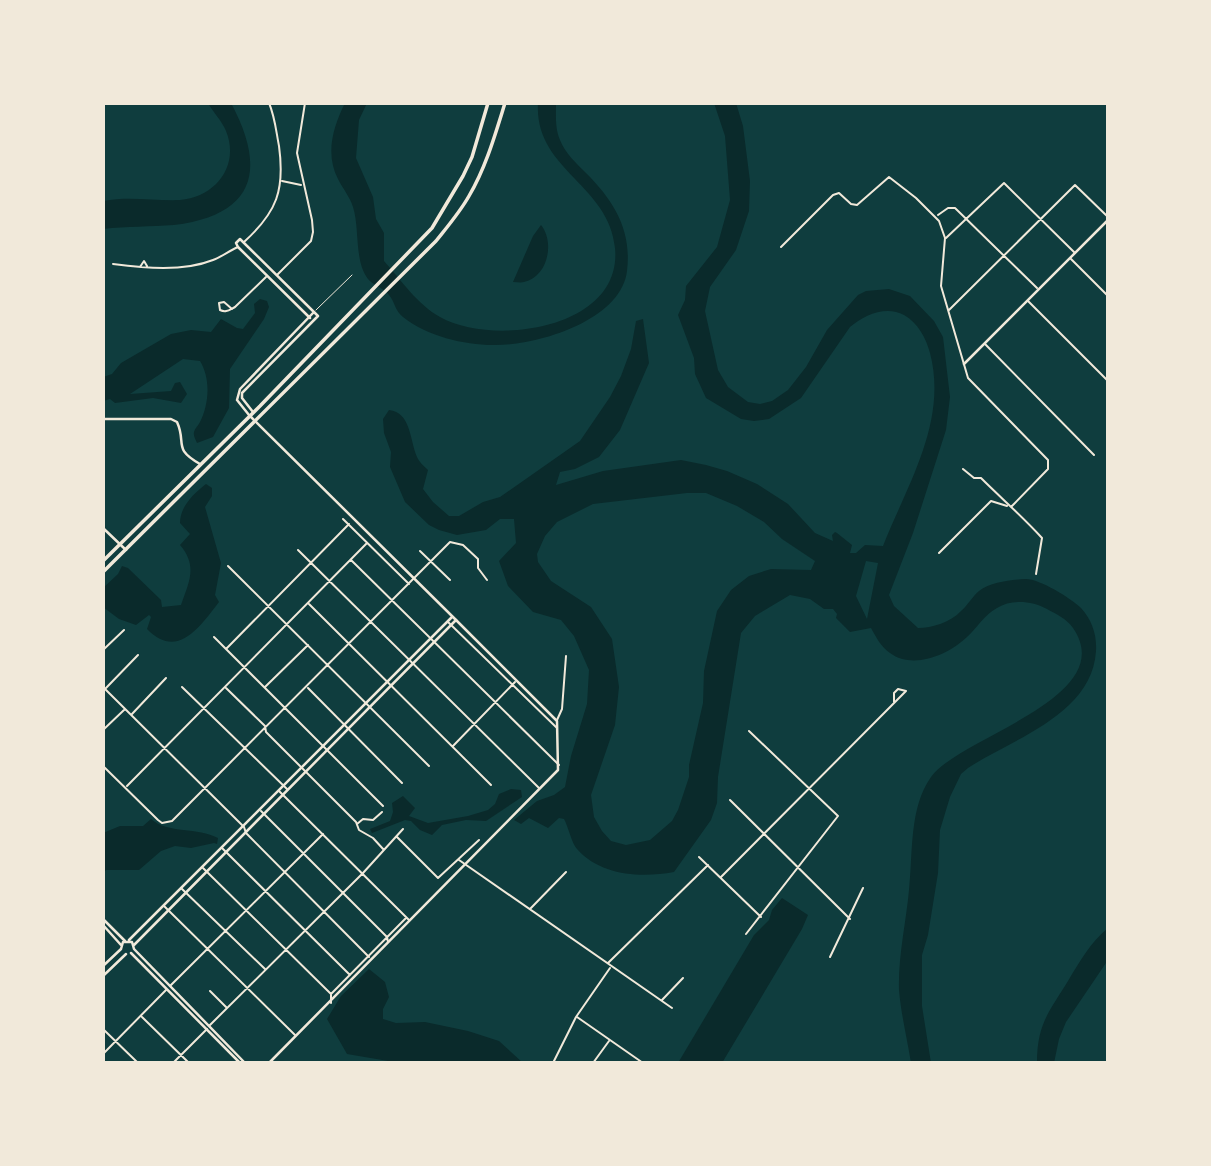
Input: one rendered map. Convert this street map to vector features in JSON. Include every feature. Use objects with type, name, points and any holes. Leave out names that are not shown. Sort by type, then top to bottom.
[{"type":"main road","points":[[103,561],[432,228],[472,157],[488,103]]},
{"type":"main road","points":[[103,572],[436,241],[468,199],[486,163],[505,103]]},
{"type":"main road","points":[[964,364],[1108,219]]},
{"type":"main road","points":[[269,1063],[540,789],[559,765],[557,721],[239,403],[237,394],[277,354],[313,321],[318,316],[238,239],[236,243],[239,247],[313,321]]},
{"type":"main road","points":[[267,277],[273,272]]},
{"type":"main road","points":[[274,284],[278,277]]},
{"type":"main road","points":[[277,354],[313,313]]},
{"type":"main road","points":[[103,419],[172,419],[180,428],[181,447],[188,457],[200,464]]},
{"type":"main road","points":[[103,528],[126,550]]},
{"type":"main road","points":[[103,966],[454,618]]},
{"type":"main road","points":[[103,976],[133,949],[168,909],[391,686],[411,662]]},
{"type":"main road","points":[[104,922],[127,941],[243,1063]]},
{"type":"main road","points":[[104,922],[126,954]]},
{"type":"street","points":[[244,242],[267,218],[279,196],[282,166],[274,116],[269,103]]},
{"type":"street","points":[[278,277],[311,241],[312,220],[297,153],[305,103]]},
{"type":"street","points":[[781,247],[834,195],[839,193],[851,204],[858,205],[886,177],[891,178],[937,216],[945,238],[941,286],[968,379],[1048,460],[1048,468],[1010,506]]},
{"type":"street","points":[[281,180],[303,186]]},
{"type":"street","points":[[945,238],[1004,183],[1074,253]]},
{"type":"street","points":[[948,311],[1075,185],[1108,219]]},
{"type":"street","points":[[937,216],[951,207],[968,219],[1038,289]]},
{"type":"street","points":[[113,264],[140,268],[178,267],[211,261],[239,247]]},
{"type":"street","points":[[1070,258],[1108,296]]},
{"type":"street","points":[[140,268],[144,261],[148,268]]},
{"type":"street","points":[[232,309],[267,277]]},
{"type":"street","points":[[1027,300],[1108,381]]},
{"type":"street","points":[[985,343],[1094,455]]},
{"type":"street","points":[[963,468],[974,478],[981,478],[1042,538],[1036,574]]},
{"type":"street","points":[[939,553],[991,502],[1010,506]]},
{"type":"street","points":[[343,519],[410,585]]},
{"type":"street","points":[[226,649],[349,524]]},
{"type":"street","points":[[103,766],[158,820],[168,823],[286,709],[450,542],[463,545],[478,559],[478,568],[487,580]]},
{"type":"street","points":[[126,788],[368,543]]},
{"type":"street","points":[[298,550],[540,789]]},
{"type":"street","points":[[419,551],[450,580]]},
{"type":"street","points":[[351,560],[559,765]]},
{"type":"street","points":[[228,566],[429,766]]},
{"type":"street","points":[[308,603],[491,785]]},
{"type":"street","points":[[449,623],[557,729]]},
{"type":"street","points":[[103,650],[124,630]]},
{"type":"street","points":[[214,637],[383,806]]},
{"type":"street","points":[[264,688],[308,645]]},
{"type":"street","points":[[138,655],[104,688],[205,787],[244,827],[246,833],[369,957]]},
{"type":"street","points":[[557,721],[562,709],[566,656]]},
{"type":"street","points":[[131,715],[166,678]]},
{"type":"street","points":[[452,747],[517,681]]},
{"type":"street","points":[[182,687],[288,790]]},
{"type":"street","points":[[225,687],[359,830],[373,838],[384,850]]},
{"type":"street","points":[[307,687],[402,783]]},
{"type":"street","points":[[720,877],[894,702]]},
{"type":"street","points":[[103,730],[125,709]]},
{"type":"street","points":[[746,934],[838,816],[749,731]]},
{"type":"street","points":[[278,791],[408,920],[387,937],[331,994]]},
{"type":"street","points":[[730,800],[850,919]]},
{"type":"street","points":[[260,810],[387,937],[388,942]]},
{"type":"street","points":[[356,824],[363,819],[373,820],[382,812]]},
{"type":"street","points":[[173,1063],[404,829]]},
{"type":"street","points":[[103,1054],[323,834]]},
{"type":"street","points":[[397,837],[438,878],[479,840]]},
{"type":"street","points":[[222,848],[350,975]]},
{"type":"street","points":[[699,857],[761,916]]},
{"type":"street","points":[[459,860],[672,1008]]},
{"type":"street","points":[[607,964],[708,865]]},
{"type":"street","points":[[202,867],[331,994],[331,1003]]},
{"type":"street","points":[[529,910],[566,872]]},
{"type":"street","points":[[181,888],[265,970]]},
{"type":"street","points":[[830,957],[863,888]]},
{"type":"street","points":[[164,906],[296,1035]]},
{"type":"street","points":[[553,1063],[576,1017],[611,967]]},
{"type":"street","points":[[661,1000],[683,978]]},
{"type":"street","points":[[210,991],[227,1008]]},
{"type":"street","points":[[141,1016],[190,1063]]},
{"type":"street","points":[[576,1017],[643,1063]]},
{"type":"street","points":[[103,1029],[138,1063]]},
{"type":"street","points":[[593,1063],[609,1040]]},
{"type":"lane","points":[[313,313],[352,275]]},
{"type":"water","points":[[208,103],[231,103],[249,149],[250,168],[246,185],[237,200],[222,211],[201,220],[174,225],[103,229],[103,201],[193,198],[214,186],[222,177],[230,156],[230,144],[224,127]]},
{"type":"water","points":[[345,103],[367,103],[359,120],[356,158],[373,197],[376,219],[384,233],[384,261],[410,292],[432,312],[463,326],[491,330],[521,330],[551,324],[577,313],[599,297],[612,275],[615,248],[610,226],[600,208],[548,145],[540,126],[538,103],[556,103],[558,135],[562,145],[605,194],[619,217],[627,242],[628,256],[627,271],[621,289],[610,304],[593,317],[574,327],[531,341],[493,345],[470,343],[434,334],[413,324],[400,315],[387,293],[368,279],[361,263],[353,207],[334,170],[331,150],[334,131]]},
{"type":"water","points":[[714,103],[736,103],[743,126],[750,181],[749,211],[736,250],[710,287],[705,311],[718,370],[728,387],[748,402],[760,404],[772,401],[788,390],[806,367],[827,330],[858,295],[866,291],[889,289],[910,296],[934,321],[943,337],[950,397],[946,430],[913,533],[889,595],[894,606],[918,628],[929,627],[957,615],[984,588],[1025,579],[1054,589],[1076,604],[1088,618],[1095,634],[1096,651],[1091,673],[1080,692],[1047,723],[968,768],[961,774],[950,797],[940,830],[938,873],[922,955],[922,1006],[931,1063],[911,1063],[899,990],[913,831],[919,803],[931,777],[947,762],[1030,714],[1057,695],[1075,675],[1082,653],[1071,625],[1041,606],[1022,602],[1009,603],[993,611],[959,644],[930,658],[909,660],[887,651],[871,628],[850,632],[836,618],[837,614],[833,609],[824,609],[810,599],[790,595],[755,616],[741,633],[718,777],[717,803],[711,820],[674,872],[648,875],[622,873],[598,865],[577,849],[564,819],[559,818],[548,828],[529,818],[521,824],[514,820],[537,801],[554,795],[565,787],[571,756],[587,704],[589,670],[574,636],[561,620],[533,612],[508,586],[499,561],[516,543],[514,519],[500,519],[486,530],[457,535],[439,530],[429,525],[405,502],[390,467],[391,452],[384,433],[383,419],[389,410],[402,416],[406,422],[417,457],[428,470],[423,489],[449,516],[459,516],[483,502],[500,497],[580,441],[621,376],[631,349],[636,321],[643,319],[649,363],[620,430],[599,457],[575,469],[560,472],[556,485],[603,471],[681,460],[727,471],[757,484],[788,504],[815,533],[833,541],[832,535],[837,533],[852,545],[850,553],[856,553],[865,545],[883,546],[922,453],[934,404],[930,353],[921,331],[909,318],[897,312],[883,311],[850,327],[801,398],[769,419],[741,419],[706,398],[695,374],[694,358],[678,315],[685,300],[686,286],[717,247],[730,200],[725,136]],"holes":[[[706,493],[737,506],[764,522],[782,539],[815,561],[811,570],[771,569],[749,576],[731,590],[717,611],[704,671],[703,703],[689,765],[689,777],[678,810],[672,821],[650,840],[626,845],[611,841],[602,831],[594,817],[591,795],[615,725],[619,687],[612,639],[591,607],[551,581],[538,562],[537,554],[545,536],[557,522],[593,504]],[[866,561],[878,563],[867,619],[856,596]]]},
{"type":"water","points":[[541,225],[548,240],[544,266],[532,279],[513,282],[533,236]]},
{"type":"water","points":[[260,299],[267,301],[269,307],[264,319],[230,369],[229,408],[213,437],[197,443],[194,435],[207,400],[206,376],[200,361],[183,359],[130,394],[171,391],[175,383],[180,382],[187,394],[181,403],[153,398],[115,403],[110,399],[103,401],[103,377],[112,374],[121,363],[171,334],[191,330],[211,332],[221,319],[243,329],[255,313],[254,304]]},
{"type":"water","points":[[206,484],[212,488],[212,496],[205,507],[221,563],[215,595],[219,602],[188,636],[169,642],[158,638],[147,629],[151,617],[149,615],[136,625],[119,619],[103,607],[103,588],[118,574],[122,566],[128,568],[161,600],[162,607],[181,605],[190,574],[189,560],[180,545],[190,534],[180,523],[182,512],[188,501]]},
{"type":"water","points":[[511,789],[521,790],[522,797],[486,821],[466,820],[442,825],[432,835],[405,820],[372,833],[370,829],[390,821],[392,803],[403,796],[415,808],[409,816],[428,823],[488,810],[495,804],[499,794]]},
{"type":"water","points":[[151,819],[166,827],[201,832],[218,838],[217,844],[191,848],[175,846],[161,851],[139,870],[106,870],[103,873],[103,833],[120,826],[143,826]]},
{"type":"water","points":[[782,898],[808,915],[722,1063],[678,1063],[754,935],[769,920],[772,910]]},
{"type":"water","points":[[1108,928],[1108,960],[1066,1022],[1054,1063],[1037,1063],[1039,1038],[1050,1010],[1086,953]]},
{"type":"water","points":[[369,969],[385,982],[389,997],[383,1009],[383,1019],[396,1023],[425,1022],[468,1031],[499,1041],[523,1063],[394,1062],[347,1054],[327,1019],[341,996]]}]
